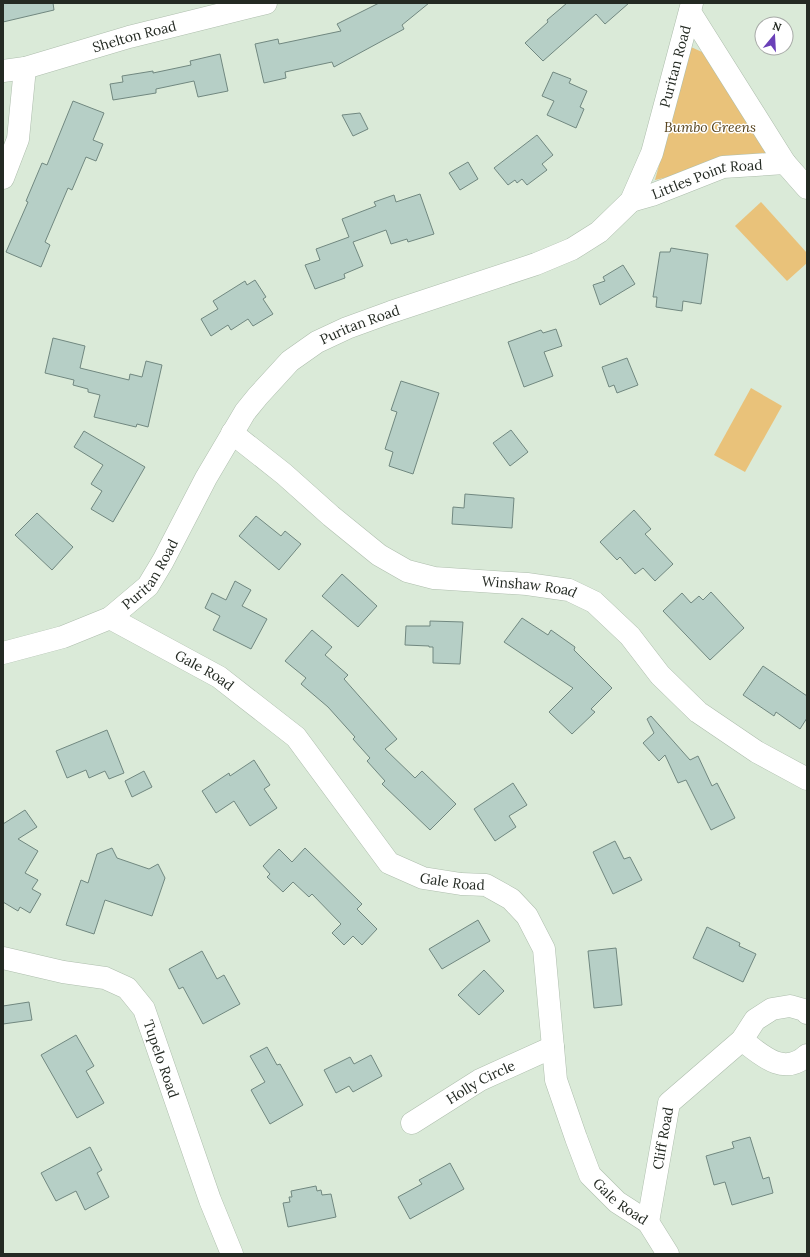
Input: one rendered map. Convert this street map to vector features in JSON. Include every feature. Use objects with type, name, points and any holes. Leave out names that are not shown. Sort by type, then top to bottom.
[{"type":"street","name":"Shelton Road","points":[[3,71],[25,68],[129,38],[266,3]]},
{"type":"street","name":"Littles Point Road","points":[[691,8],[785,163],[807,188]]},
{"type":"street","name":"Puritan Road","points":[[3,653],[63,637],[110,618],[148,586],[163,561],[206,478],[245,412],[290,361],[317,342],[347,328],[536,264],[572,249],[599,232],[631,202],[652,153],[691,8]]},
{"type":"street","points":[[3,178],[18,139],[25,68]]},
{"type":"street","name":"Littles Point Road","points":[[631,202],[723,167],[785,163]]},
{"type":"street","name":"Winshaw Road","points":[[232,433],[284,474],[331,516],[379,555],[407,571],[434,578],[527,584],[569,590],[594,602],[630,636],[660,675],[698,712],[757,752],[807,779]]},
{"type":"street","name":"Gale Road","points":[[110,618],[219,677],[296,737],[389,863],[423,878],[461,884],[486,885],[511,899],[527,916],[544,949],[556,1080],[590,1175],[617,1202],[648,1222],[668,1254]]},
{"type":"street","name":"Tupelo Road","points":[[3,958],[63,972],[105,978],[127,988],[144,1009],[210,1200],[232,1254]]},
{"type":"street","name":"Cliff Road","points":[[648,1222],[668,1103],[742,1040],[755,1020],[772,1009],[790,1006],[804,1010],[807,1013]]},
{"type":"street","points":[[742,1040],[769,1060],[780,1064],[795,1064],[807,1055]]},
{"type":"street","name":"Holly Circle","points":[[412,1123],[480,1080],[553,1047]]},
{"type":"green space","name":"Bumbo Greens","points":[[691,47],[713,57],[772,153],[655,180]]},
{"type":"green space","points":[[761,202],[807,253],[807,263],[787,281],[735,226]]},
{"type":"green space","points":[[751,388],[782,406],[745,472],[714,455]]},
{"type":"building","points":[[3,3],[53,3],[54,10],[3,22]]},
{"type":"building","points":[[379,3],[429,3],[402,25],[404,29],[334,67],[332,62],[285,72],[286,78],[264,83],[255,44],[278,39],[279,44],[341,31],[337,24]]},
{"type":"building","points":[[567,3],[629,3],[605,24],[596,14],[543,61],[525,43],[548,22],[547,20]]},
{"type":"building","points":[[220,54],[228,91],[198,97],[194,81],[156,89],[156,93],[113,100],[110,84],[123,82],[122,76],[153,71],[153,73],[191,65],[190,61]]},
{"type":"building","points":[[553,72],[571,79],[569,83],[587,91],[580,107],[584,109],[576,128],[547,115],[554,101],[542,96]]},
{"type":"building","points":[[73,101],[104,113],[93,140],[103,144],[96,161],[86,157],[72,190],[68,188],[45,242],[50,245],[41,267],[6,252],[28,202],[26,201],[42,163],[47,165]]},
{"type":"building","points":[[360,113],[368,129],[353,136],[342,115]]},
{"type":"building","points":[[537,135],[553,155],[542,164],[547,170],[527,185],[522,179],[517,183],[515,180],[508,185],[494,168]]},
{"type":"building","points":[[468,162],[478,179],[460,190],[449,173]]},
{"type":"building","points":[[420,194],[434,234],[408,242],[407,239],[391,244],[386,230],[353,242],[363,266],[344,274],[345,278],[315,289],[305,265],[320,260],[316,249],[349,237],[342,219],[376,206],[374,202],[394,195],[396,202]]},
{"type":"building","points":[[671,248],[708,254],[701,304],[683,301],[682,311],[656,307],[657,297],[653,297],[660,252],[670,252]]},
{"type":"building","points":[[623,265],[635,284],[600,305],[593,285],[605,281],[603,277]]},
{"type":"building","points":[[255,280],[266,297],[263,299],[273,314],[253,326],[248,319],[231,330],[228,325],[211,336],[201,319],[218,309],[213,301],[245,281],[247,285]]},
{"type":"building","points":[[556,329],[562,346],[544,352],[553,376],[524,387],[508,342],[541,330],[543,333]]},
{"type":"building","points":[[53,338],[85,346],[80,368],[129,380],[130,374],[142,377],[146,361],[162,365],[148,427],[137,424],[136,427],[94,417],[100,395],[88,392],[88,389],[73,385],[74,380],[45,373]]},
{"type":"building","points":[[627,358],[638,385],[617,393],[614,385],[609,387],[602,367]]},
{"type":"building","points":[[401,381],[439,393],[413,474],[389,466],[393,452],[385,449],[397,412],[391,410]]},
{"type":"building","points":[[511,430],[528,452],[510,466],[493,443]]},
{"type":"building","points":[[84,431],[145,467],[113,522],[91,509],[102,491],[91,484],[103,465],[74,447]]},
{"type":"building","points":[[465,494],[514,498],[512,528],[452,524],[453,507],[464,508]]},
{"type":"building","points":[[634,510],[651,529],[645,534],[673,564],[655,581],[643,568],[635,574],[620,557],[617,560],[600,542]]},
{"type":"building","points":[[37,513],[73,547],[52,570],[15,535]]},
{"type":"building","points":[[256,516],[281,536],[285,531],[301,544],[279,570],[239,536]]},
{"type":"building","points":[[342,574],[377,606],[358,627],[322,596]]},
{"type":"building","points":[[235,581],[251,590],[242,606],[267,619],[251,649],[213,630],[220,616],[205,608],[212,593],[226,600]]},
{"type":"building","points":[[711,592],[744,628],[710,660],[663,611],[682,593],[691,603],[699,596],[703,600]]},
{"type":"building","points":[[522,618],[548,635],[551,630],[575,647],[574,650],[612,688],[591,709],[595,712],[572,734],[549,712],[573,688],[504,642]]},
{"type":"building","points":[[430,621],[463,622],[460,664],[433,663],[433,647],[405,645],[406,626],[430,626]]},
{"type":"building","points":[[312,630],[332,647],[325,655],[348,675],[344,679],[397,739],[385,749],[415,778],[422,771],[456,804],[430,830],[382,784],[385,781],[367,761],[370,758],[353,739],[355,737],[328,707],[301,684],[306,678],[285,661]]},
{"type":"building","points":[[763,666],[807,696],[807,718],[800,729],[776,712],[774,716],[743,695]]},
{"type":"building","points":[[651,716],[690,760],[698,756],[712,786],[717,783],[735,818],[711,830],[686,780],[678,783],[665,755],[659,761],[643,743],[654,733],[647,719]]},
{"type":"building","points":[[107,730],[124,773],[109,779],[105,771],[89,778],[86,770],[67,778],[56,751]]},
{"type":"building","points":[[254,760],[270,785],[264,789],[277,808],[250,826],[234,801],[216,813],[202,791],[229,773],[230,776]]},
{"type":"building","points":[[144,771],[152,787],[132,797],[125,781]]},
{"type":"building","points":[[513,783],[527,805],[509,816],[516,827],[495,841],[474,809]]},
{"type":"building","points":[[25,810],[37,827],[18,839],[38,851],[25,873],[38,880],[32,889],[41,894],[30,913],[20,907],[18,911],[3,902],[3,824]]},
{"type":"building","points":[[615,841],[624,859],[630,857],[642,880],[613,894],[593,852]]},
{"type":"building","points":[[112,848],[117,858],[149,869],[158,864],[165,878],[152,916],[105,900],[94,934],[66,925],[81,880],[88,883],[97,854]]},
{"type":"building","points":[[305,848],[362,904],[357,909],[377,929],[362,945],[353,936],[344,945],[332,933],[341,924],[312,894],[309,897],[293,882],[283,892],[267,877],[270,874],[263,866],[279,849],[292,862]]},
{"type":"building","points":[[478,920],[490,941],[442,969],[429,949]]},
{"type":"building","points":[[707,927],[740,943],[739,946],[756,954],[743,982],[693,958]]},
{"type":"building","points":[[616,948],[622,1005],[594,1008],[588,951]]},
{"type":"building","points":[[202,951],[217,979],[224,975],[240,1004],[203,1024],[183,987],[179,989],[169,969]]},
{"type":"building","points":[[484,970],[504,991],[479,1015],[458,995]]},
{"type":"building","points":[[29,1002],[32,1020],[3,1024],[3,1006]]},
{"type":"building","points":[[76,1035],[94,1066],[86,1071],[104,1103],[77,1118],[41,1055]]},
{"type":"building","points":[[267,1047],[277,1065],[280,1064],[303,1105],[270,1124],[251,1090],[265,1082],[250,1056]]},
{"type":"building","points":[[371,1055],[382,1076],[353,1092],[349,1086],[336,1093],[324,1070],[350,1057],[354,1064]]},
{"type":"building","points":[[750,1137],[763,1179],[769,1177],[773,1193],[732,1205],[725,1182],[714,1185],[706,1156],[734,1148],[732,1142]]},
{"type":"building","points":[[90,1147],[102,1170],[97,1173],[109,1197],[85,1210],[76,1191],[56,1201],[41,1173]]},
{"type":"building","points":[[450,1163],[464,1189],[410,1219],[398,1197],[422,1184],[419,1180]]},
{"type":"building","points":[[316,1186],[317,1191],[321,1190],[322,1195],[331,1194],[336,1217],[288,1227],[283,1203],[290,1202],[289,1197],[292,1197],[291,1191]]}]
